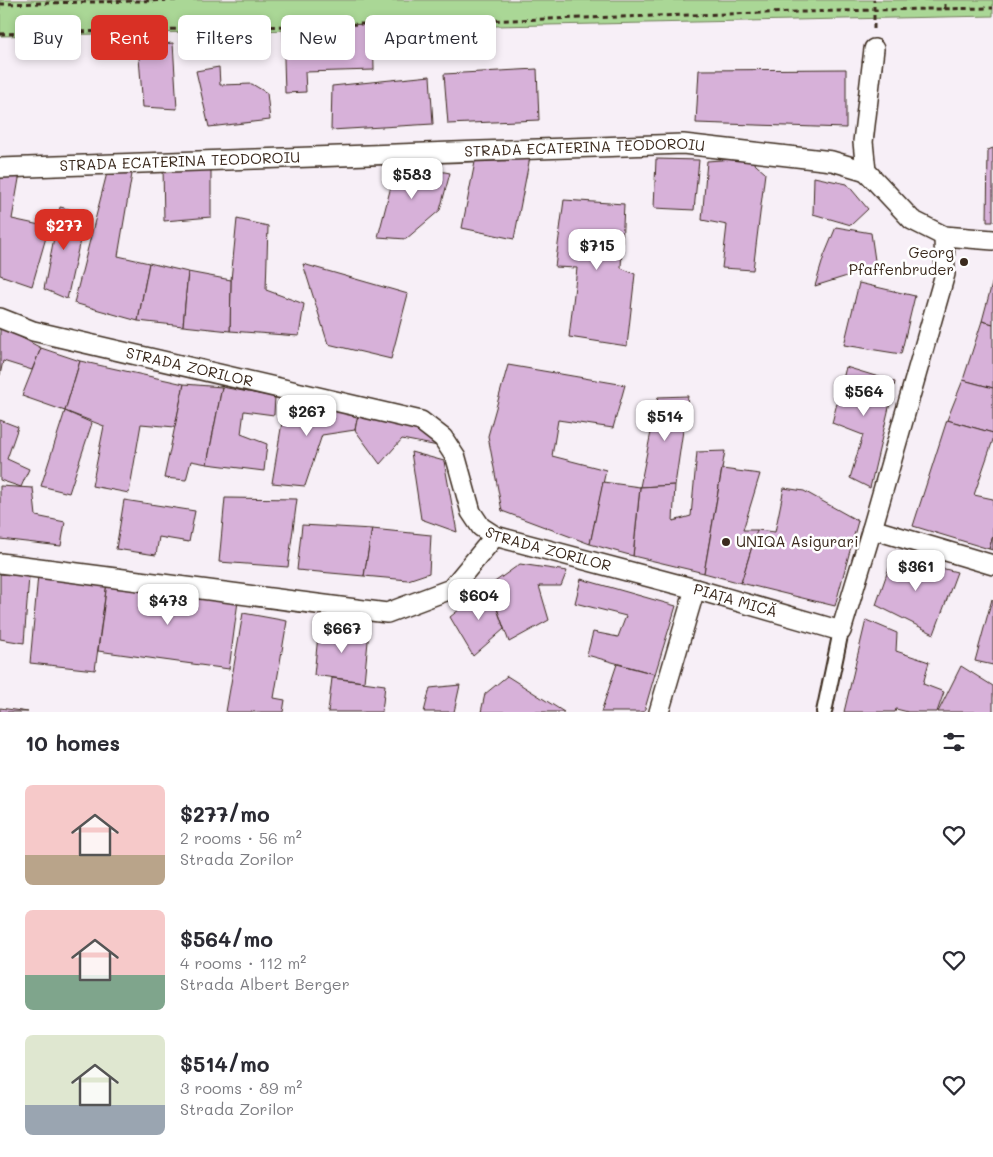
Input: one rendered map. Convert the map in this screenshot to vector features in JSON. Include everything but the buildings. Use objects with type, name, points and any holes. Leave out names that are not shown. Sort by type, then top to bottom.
[{"type":"street","points":[[874,49],[863,142],[866,171],[912,220],[944,236],[993,240]]},
{"type":"street","name":"STRADA ECATERINA TEODOROIU","points":[[0,168],[683,144],[832,161],[866,171]]},
{"type":"street","points":[[824,712],[841,631],[945,274],[944,236]]},
{"type":"street","name":"STRADA ZORILOR","points":[[0,318],[32,331],[421,421],[443,438],[456,458],[471,512],[481,527],[495,536],[695,589]]},
{"type":"street","points":[[872,529],[993,565]]},
{"type":"street","points":[[0,563],[386,613],[451,589],[495,536]]},
{"type":"street","name":"PIAȚA MICĂ","points":[[659,712],[670,683],[695,589],[841,631]]},
{"type":"path","points":[[0,4],[182,0]]},
{"type":"path","points":[[874,0],[874,10]]},
{"type":"path","points":[[945,9],[946,0]]},
{"type":"path","points":[[0,34],[993,8]]},
{"type":"green space","points":[[0,0],[993,0],[993,16],[496,26],[496,15],[365,15],[365,29],[355,29],[355,15],[281,15],[281,30],[271,31],[271,15],[178,15],[178,32],[168,33],[168,15],[91,15],[91,34],[81,34],[81,15],[15,15],[15,36],[0,36]]},
{"type":"place","name":"Georg Pfaffenbruder","points":[[964,262]]},
{"type":"place","name":"UNIQA Asigurari","points":[[726,542]]}]
